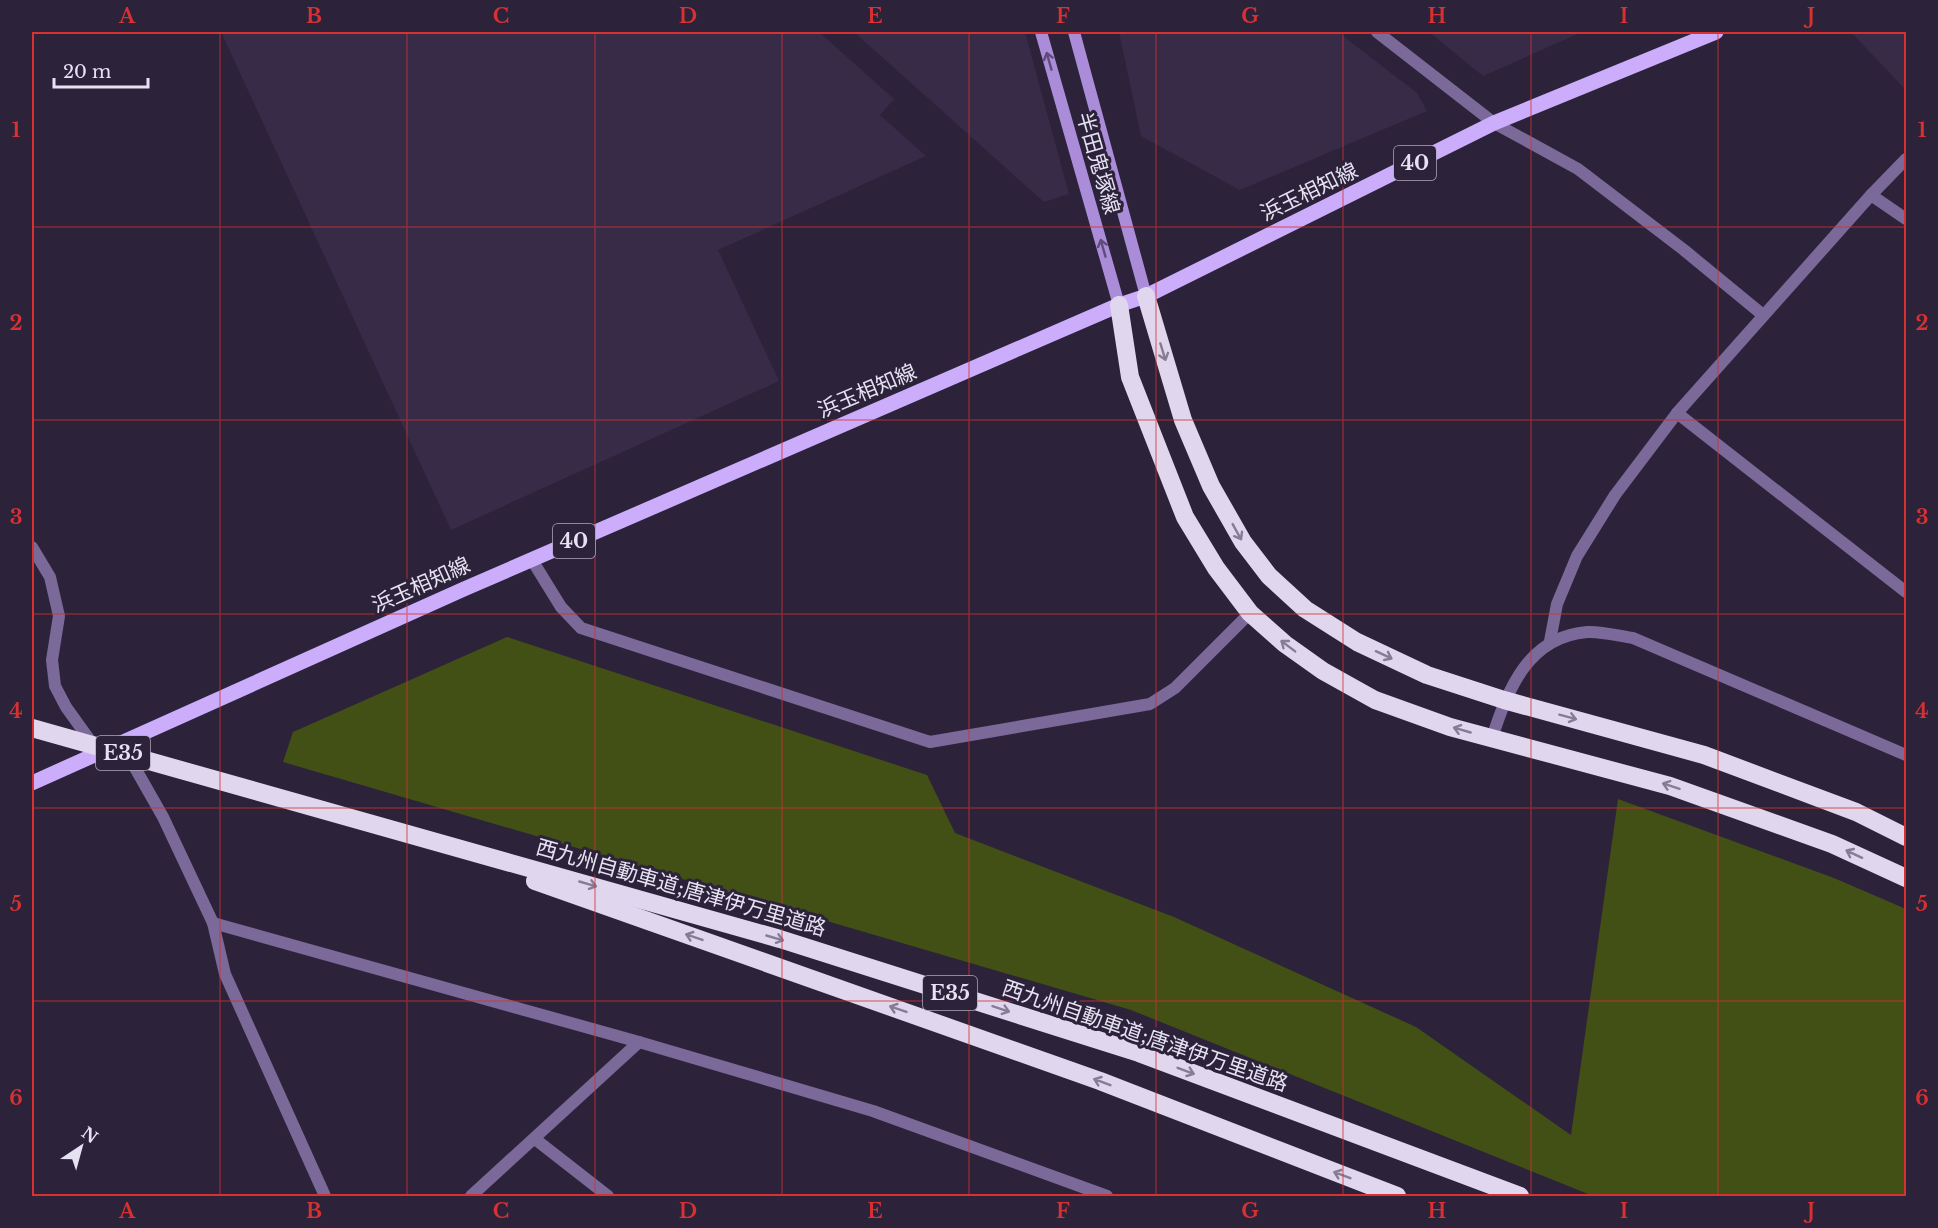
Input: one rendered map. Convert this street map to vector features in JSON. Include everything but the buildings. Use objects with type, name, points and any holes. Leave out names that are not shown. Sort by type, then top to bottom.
[{"type":"highway","points":[[1146,296],[1183,420],[1211,486],[1243,542],[1269,576],[1305,609],[1356,642],[1427,675],[1504,700],[1704,754],[1856,812],[1906,837]]},
{"type":"highway","points":[[1119,304],[1130,377],[1185,517],[1216,568],[1250,613],[1285,644],[1323,671],[1375,700],[1450,727],[1670,786],[1832,844],[1906,878]]},
{"type":"highway","name":"西九州自動車道;唐津伊万里道路","points":[[32,728],[780,939],[1139,1053],[1520,1197]]},
{"type":"highway","name":"西九州自動車道;唐津伊万里道路","points":[[370,823],[1100,1081],[1396,1197]]},
{"type":"main road","name":"半田鬼塚線","points":[[1041,32],[1119,304]]},
{"type":"main road","name":"半田鬼塚線","points":[[1074,32],[1146,296]]},
{"type":"main road","name":"浜玉相知線","points":[[32,783],[532,560],[1119,304],[1146,296],[1494,123],[1716,32]]},
{"type":"street","points":[[1377,32],[1494,123],[1578,169],[1684,250],[1763,315]]},
{"type":"street","points":[[1550,641],[1557,604],[1577,556],[1615,495],[1677,413],[1871,195],[1906,159]]},
{"type":"street","points":[[1871,195],[1906,219]]},
{"type":"street","points":[[1677,413],[1906,592]]},
{"type":"street","points":[[32,547],[50,577],[59,616],[52,660],[55,686],[66,707],[98,752]]},
{"type":"street","points":[[532,560],[561,608],[581,628],[930,742],[1150,704],[1175,688],[1250,613]]},
{"type":"street","points":[[1492,738],[1504,700],[1525,665],[1550,641],[1588,632],[1633,638],[1906,755]]},
{"type":"street","points":[[121,742],[163,817],[213,923],[225,974],[325,1197]]},
{"type":"street","points":[[213,923],[639,1042],[873,1111],[1107,1197]]},
{"type":"street","points":[[471,1197],[639,1042]]},
{"type":"street","points":[[535,1139],[608,1197]]},
{"type":"shaded area","points":[[221,32],[819,32],[894,99],[880,115],[926,156],[718,250],[779,381],[451,530]]},
{"type":"shaded area","points":[[854,32],[1025,32],[1069,194],[1044,202]]},
{"type":"shaded area","points":[[1119,32],[1338,32],[1417,93],[1427,111],[1240,190],[1141,136]]},
{"type":"shaded area","points":[[1429,32],[1582,32],[1483,76]]},
{"type":"shaded area","points":[[1851,32],[1906,32],[1906,90]]},
{"type":"green space","points":[[507,637],[927,775],[955,833],[1174,917],[1416,1027],[1571,1135],[1618,799],[1834,878],[1906,909],[1906,1196],[1593,1196],[1131,1010],[283,762],[293,732]]}]
